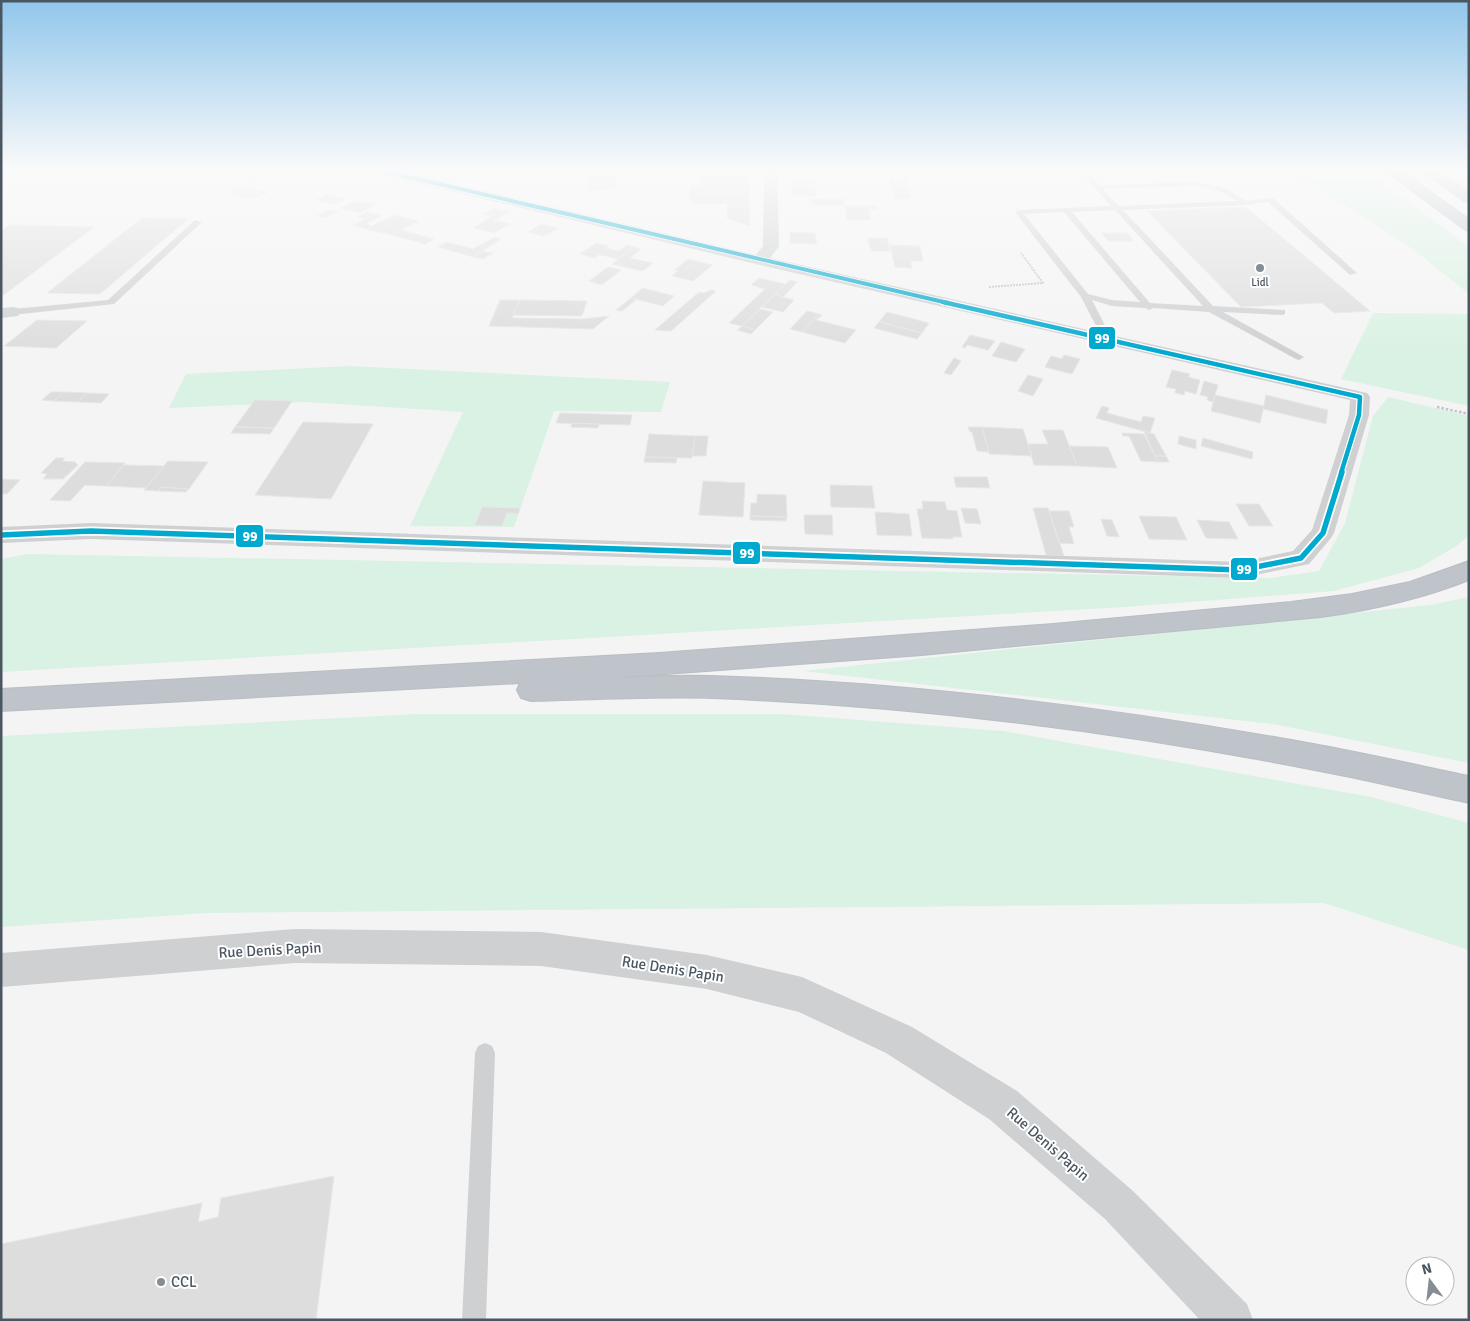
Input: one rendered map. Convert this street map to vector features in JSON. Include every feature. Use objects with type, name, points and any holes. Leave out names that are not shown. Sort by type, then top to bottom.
[{"type":"highway","points":[[1,700],[463,676],[742,659],[983,640],[1269,614],[1341,604],[1409,591],[1469,570]]},
{"type":"highway","points":[[1,714],[460,692],[710,687],[782,690],[874,696],[1008,710],[1201,736],[1326,759],[1469,790]]},
{"type":"street","points":[[1,535],[91,531],[1241,570],[1301,558],[1323,533],[1359,416],[1360,397],[636,231]]},
{"type":"street","points":[[760,260],[771,246],[771,231]]},
{"type":"street","name":"Rue Denis Papin","points":[[1,970],[295,946],[541,949],[707,972],[802,995],[899,1040],[1003,1105],[1119,1205],[1231,1320]]},
{"type":"lane","points":[[7,312],[111,302],[189,231]]},
{"type":"lane","points":[[1034,231],[1085,296],[1107,339]]},
{"type":"lane","points":[[1082,231],[1149,306]]},
{"type":"lane","points":[[1138,231],[1211,310],[1299,357]]},
{"type":"lane","points":[[1305,231],[1353,273]]},
{"type":"lane","points":[[1085,296],[1112,303],[1211,310],[1282,312]]},
{"type":"lane","points":[[474,1320],[485,1052]]},
{"type":"path","points":[[1437,407],[1469,414]]},
{"type":"green space","points":[[1384,231],[1447,231],[1469,247],[1469,294],[1413,249]]},
{"type":"green space","points":[[1373,313],[1469,314],[1469,406],[1341,379]]},
{"type":"green space","points":[[350,366],[670,382],[661,412],[554,411],[514,527],[410,526],[463,412],[307,402],[169,408],[186,374]]},
{"type":"green space","points":[[1388,397],[1469,416],[1469,535],[1458,545],[1419,568],[1334,591],[1125,607],[1,672],[1,559],[28,554],[1270,578],[1319,571],[1345,523],[1373,416]]},
{"type":"green space","points":[[1469,597],[1469,763],[1273,724],[803,671],[1430,605]]},
{"type":"green space","points":[[417,714],[782,714],[1003,731],[1371,797],[1469,823],[1469,950],[1324,903],[208,913],[1,927],[1,736]]},
{"type":"building","points":[[2,231],[89,231],[1,297]]},
{"type":"building","points":[[126,231],[174,231],[100,294],[47,293]]},
{"type":"building","points":[[373,231],[400,231],[392,235]]},
{"type":"building","points":[[404,231],[434,239],[425,244],[392,235]]},
{"type":"building","points":[[484,231],[498,231],[494,233]]},
{"type":"building","points":[[530,231],[554,231],[543,236],[528,232]]},
{"type":"building","name":"Lidl","points":[[1166,231],[1274,231],[1370,311],[1334,313],[1322,303],[1241,307]]},
{"type":"building","points":[[790,232],[815,233],[817,244],[790,243]]},
{"type":"building","points":[[1102,233],[1127,233],[1134,241],[1108,241]]},
{"type":"building","points":[[495,237],[501,239],[473,257],[438,247],[447,242],[473,249]]},
{"type":"building","points":[[868,238],[887,238],[890,251],[871,251]]},
{"type":"building","points":[[596,243],[619,251],[627,245],[634,247],[618,259],[584,251]]},
{"type":"building","points":[[890,245],[920,246],[923,261],[910,261],[912,268],[895,267]]},
{"type":"building","points":[[634,247],[641,249],[630,258],[653,263],[643,271],[612,264]]},
{"type":"building","points":[[483,251],[493,253],[483,259],[473,257]]},
{"type":"building","points":[[584,251],[600,254],[595,258],[580,254]]},
{"type":"building","points":[[688,259],[712,265],[693,281],[672,276],[678,271],[675,270]]},
{"type":"building","points":[[608,267],[621,270],[602,285],[589,281]]},
{"type":"building","points":[[759,278],[785,284],[742,326],[729,323],[765,289],[751,285]]},
{"type":"building","points":[[790,280],[797,282],[783,297],[775,294]]},
{"type":"building","points":[[642,288],[674,296],[663,306],[631,298]]},
{"type":"building","points":[[710,290],[716,291],[671,331],[655,330],[699,292],[704,293]]},
{"type":"building","points":[[775,294],[794,300],[783,312],[762,307]]},
{"type":"building","points":[[631,298],[637,299],[622,311],[616,310]]},
{"type":"building","points":[[500,300],[520,300],[512,318],[584,319],[609,316],[593,329],[489,326]]},
{"type":"building","points":[[520,300],[587,301],[582,316],[513,315]]},
{"type":"building","points":[[760,309],[773,312],[755,330],[742,326]]},
{"type":"building","points":[[807,311],[819,314],[802,332],[790,329]]},
{"type":"building","points":[[887,312],[929,323],[922,333],[879,322]]},
{"type":"building","points":[[819,314],[822,315],[816,320],[856,330],[845,343],[802,332]]},
{"type":"building","points":[[37,320],[87,321],[56,348],[4,346]]},
{"type":"building","points":[[879,322],[922,333],[917,339],[874,328]]},
{"type":"building","points":[[742,326],[755,330],[751,334],[737,330]]},
{"type":"building","points":[[970,335],[995,341],[988,350],[967,345],[965,348],[962,347]]},
{"type":"building","points":[[1001,342],[1025,349],[1016,362],[992,356]]},
{"type":"building","points":[[1064,355],[1080,359],[1072,374],[1045,367],[1051,356],[1062,359]]},
{"type":"building","points":[[954,358],[961,361],[951,375],[944,373]]},
{"type":"building","points":[[1172,370],[1190,374],[1188,377],[1200,380],[1196,394],[1185,391],[1184,395],[1175,393],[1176,389],[1166,387]]},
{"type":"building","points":[[1028,375],[1043,379],[1033,396],[1018,391]]},
{"type":"building","points":[[1204,381],[1218,385],[1213,402],[1207,400],[1208,397],[1200,395]]},
{"type":"building","points":[[51,392],[63,392],[54,401],[42,400]]},
{"type":"building","points":[[63,392],[86,393],[78,402],[54,401]]},
{"type":"building","points":[[86,393],[109,394],[101,403],[78,402]]},
{"type":"building","points":[[1215,395],[1264,406],[1260,423],[1211,411]]},
{"type":"building","points":[[1266,395],[1328,410],[1326,424],[1263,409]]},
{"type":"building","points":[[255,400],[292,401],[274,428],[235,427]]},
{"type":"building","points":[[1102,406],[1109,408],[1107,413],[1141,422],[1143,416],[1155,418],[1150,433],[1096,418]]},
{"type":"building","points":[[560,413],[632,415],[630,425],[556,423]]},
{"type":"building","points":[[303,422],[373,424],[331,499],[255,495]]},
{"type":"building","points":[[572,423],[599,424],[598,428],[571,427]]},
{"type":"building","points":[[235,427],[274,428],[270,434],[231,433]]},
{"type":"building","points":[[968,427],[982,427],[989,452],[977,451],[972,432],[970,432]]},
{"type":"building","points":[[982,427],[1023,429],[1032,456],[989,454]]},
{"type":"building","points":[[1042,430],[1063,430],[1077,466],[1034,465],[1028,444],[1048,444]]},
{"type":"building","points":[[1144,431],[1154,434],[1166,456],[1155,456]]},
{"type":"building","points":[[1122,433],[1144,434],[1158,462],[1141,461],[1129,436],[1123,436]]},
{"type":"building","points":[[649,434],[695,436],[692,458],[645,457]]},
{"type":"building","points":[[695,436],[708,436],[706,456],[692,456]]},
{"type":"building","points":[[1179,436],[1196,440],[1196,449],[1178,444]]},
{"type":"building","points":[[1203,438],[1253,452],[1252,459],[1201,446]]},
{"type":"building","points":[[1069,446],[1108,447],[1117,468],[1077,466]]},
{"type":"building","points":[[1155,456],[1166,456],[1169,462],[1158,462]]},
{"type":"building","points":[[645,457],[677,458],[676,463],[644,462]]},
{"type":"building","points":[[56,458],[65,458],[62,461],[75,462],[78,465],[63,479],[43,479],[47,474],[41,473]]},
{"type":"building","points":[[168,461],[208,462],[189,489],[161,487],[158,491],[144,490]]},
{"type":"building","points":[[85,462],[125,463],[106,486],[85,485],[70,501],[50,500]]},
{"type":"building","points":[[124,465],[164,466],[146,488],[106,486]]},
{"type":"building","points":[[954,477],[987,477],[990,488],[956,487]]},
{"type":"building","points":[[1,479],[20,480],[7,494],[1,494]]},
{"type":"building","points":[[703,481],[745,483],[743,517],[699,515]]},
{"type":"building","points":[[830,485],[872,486],[875,508],[831,507]]},
{"type":"building","points":[[161,487],[189,489],[186,492],[158,491]]},
{"type":"building","points":[[757,494],[786,495],[787,517],[750,516],[751,503],[757,503]]},
{"type":"building","points":[[922,501],[945,502],[947,510],[957,511],[962,537],[952,537],[953,539],[922,538],[917,509],[923,509]]},
{"type":"building","points":[[1236,504],[1259,504],[1273,526],[1249,526]]},
{"type":"building","points":[[482,507],[520,508],[518,514],[507,513],[502,526],[475,525]]},
{"type":"building","points":[[961,508],[977,509],[981,524],[965,523]]},
{"type":"building","points":[[1033,508],[1048,508],[1064,556],[1046,555]]},
{"type":"building","points":[[1049,511],[1069,511],[1074,527],[1069,527],[1074,544],[1059,543]]},
{"type":"building","points":[[875,512],[909,514],[912,536],[877,535]]},
{"type":"building","points":[[804,515],[832,515],[833,535],[805,534]]},
{"type":"building","points":[[750,516],[787,517],[786,521],[750,520]]},
{"type":"building","points":[[1139,516],[1176,517],[1187,540],[1149,539]]},
{"type":"building","points":[[1101,519],[1112,520],[1119,537],[1107,536]]},
{"type":"building","points":[[1197,520],[1229,522],[1238,539],[1206,538]]},
{"type":"building","name":"CCL","points":[[334,1176],[316,1320],[1,1320],[1,1244],[202,1203],[198,1222],[218,1217],[221,1198]]},
{"type":"transit line","name":"99","points":[[1,535],[91,531],[1241,570],[1301,558],[1323,533],[1359,415],[1360,397],[636,231]]},
{"type":"place","name":"Lidl","points":[[1260,268]]},
{"type":"place","name":"CCL","points":[[161,1282]]}]
